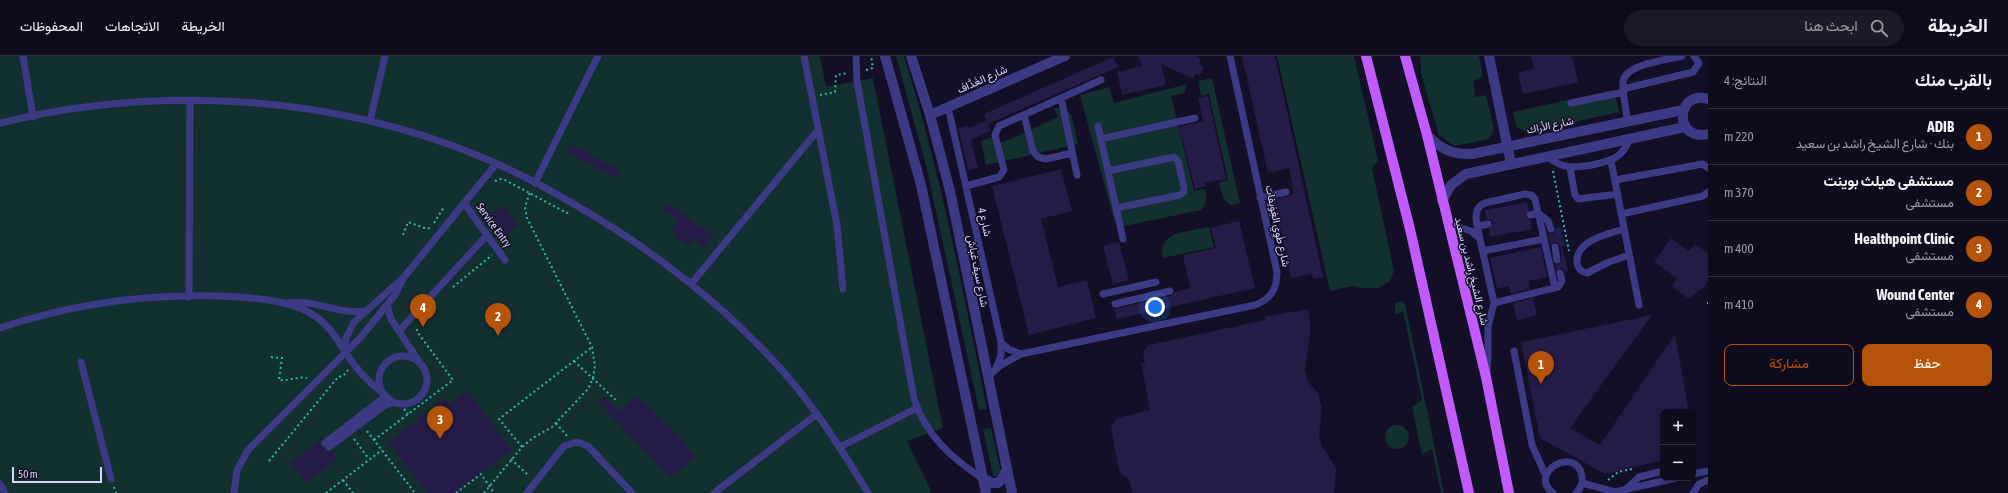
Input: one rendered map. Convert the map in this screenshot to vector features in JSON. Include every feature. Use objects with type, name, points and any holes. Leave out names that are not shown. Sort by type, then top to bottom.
[{"type":"main road","points":[[1366,56],[1410,229],[1469,493]]},
{"type":"main road","name":"شارع الشيخ راشد بن سعيد","points":[[1405,56],[1428,135],[1442,201],[1486,377],[1509,493]]},
{"type":"street","points":[[885,56],[921,185],[986,493]]},
{"type":"street","name":"شارع سيف غباش","points":[[912,56],[930,115],[955,217],[1012,493]]},
{"type":"street","name":"شارع الغَدَّاف","points":[[930,115],[1065,56]]},
{"type":"street","points":[[1489,56],[1511,164]]},
{"type":"street","points":[[1708,99],[1694,99],[1683,110],[1683,122],[1686,127],[1696,135],[1708,134]]},
{"type":"street","name":"شارع الأراك","points":[[1428,135],[1444,149],[1458,153],[1472,154],[1683,110]]},
{"type":"street","points":[[1627,122],[1630,138]]},
{"type":"street","points":[[1442,201],[1451,185],[1466,174],[1511,164],[1549,158],[1630,138],[1686,127]]},
{"type":"street","points":[[982,478],[998,484],[1007,469]]},
{"type":"lane","points":[[23,56],[33,117]]},
{"type":"lane","points":[[370,121],[385,56]]},
{"type":"lane","points":[[534,183],[598,56]]},
{"type":"lane","points":[[804,56],[837,225],[843,289]]},
{"type":"lane","points":[[856,56],[856,71],[912,390],[917,408],[925,425],[941,446],[982,478]]},
{"type":"lane","name":"شارع طَوِي الغِوَيفات","points":[[987,377],[996,368],[1021,354],[1255,305],[1264,301],[1273,293],[1277,283],[1277,272],[1230,56]]},
{"type":"lane","points":[[1627,122],[1623,79],[1632,68],[1682,56]]},
{"type":"lane","points":[[1571,103],[1694,72],[1699,63],[1694,56]]},
{"type":"lane","points":[[966,186],[1002,175],[1004,170],[996,132],[1002,125],[1101,80]]},
{"type":"lane","points":[[1061,98],[1077,175]]},
{"type":"lane","points":[[189,297],[190,101]]},
{"type":"lane","points":[[0,124],[33,117],[111,105],[190,101],[242,102],[286,106],[370,121],[426,136],[496,164],[573,204],[631,240],[691,284],[746,332],[771,358],[817,414],[840,447],[868,493]]},
{"type":"lane","name":"شارع 4","points":[[948,107],[1001,342],[1001,356],[996,368]]},
{"type":"lane","points":[[1024,115],[1033,151],[1038,157],[1046,159],[1072,153]]},
{"type":"lane","points":[[1101,139],[1194,118]]},
{"type":"lane","points":[[1098,126],[1123,239]]},
{"type":"lane","points":[[691,284],[818,130]]},
{"type":"lane","points":[[1549,158],[1557,164],[1570,168],[1611,161],[1625,149],[1630,138]]},
{"type":"lane","points":[[1108,170],[1174,157],[1178,160],[1184,188],[1184,192],[1180,195],[1116,208]]},
{"type":"lane","points":[[1611,161],[1638,305]]},
{"type":"lane","points":[[234,493],[237,470],[244,456],[364,334],[387,305],[404,277],[496,164]]},
{"type":"lane","points":[[1615,180],[1703,164],[1708,168]]},
{"type":"lane","points":[[1570,168],[1575,195],[1578,199],[1618,194]]},
{"type":"lane","points":[[1260,198],[1286,192]]},
{"type":"lane","points":[[1621,214],[1703,196],[1708,192]]},
{"type":"lane","points":[[1486,377],[1488,327],[1494,303],[1480,239],[1476,212],[1481,204],[1525,194],[1533,197],[1555,288]]},
{"type":"lane","name":"Service Entry","points":[[464,203],[505,260]]},
{"type":"lane","points":[[1530,215],[1538,213]]},
{"type":"lane","points":[[1538,213],[1548,221],[1551,229]]},
{"type":"lane","points":[[1448,224],[1471,231],[1480,239]]},
{"type":"lane","points":[[1478,226],[1488,224]]},
{"type":"lane","points":[[1624,229],[1589,242],[1582,249],[1577,262],[1579,269],[1587,273],[1609,262],[1629,255]]},
{"type":"lane","points":[[399,331],[487,235]]},
{"type":"lane","points":[[1483,251],[1544,240]]},
{"type":"lane","points":[[1556,248],[1557,260]]},
{"type":"lane","points":[[1494,303],[1555,288],[1562,283],[1560,273]]},
{"type":"lane","points":[[345,352],[344,344],[348,332],[354,322],[404,277]]},
{"type":"lane","points":[[1103,294],[1156,282]]},
{"type":"lane","points":[[1115,304],[1170,291]]},
{"type":"lane","points":[[0,328],[46,314],[103,303],[160,297],[228,297],[286,303],[308,303],[345,312],[365,311]]},
{"type":"lane","points":[[286,303],[318,318],[333,332],[353,364],[366,379],[397,403]]},
{"type":"lane","points":[[385,394],[327,445],[384,406],[415,401],[425,390],[427,376],[421,363],[391,319],[387,305]]},
{"type":"lane","points":[[1001,342],[1008,349],[1021,354]]},
{"type":"lane","points":[[1514,351],[1532,445],[1546,476],[1547,484],[1553,493]]},
{"type":"lane","points":[[385,394],[379,379],[380,372],[388,361],[402,356],[409,356],[421,363]]},
{"type":"lane","points":[[81,362],[111,479]]},
{"type":"lane","points":[[840,447],[917,408]]},
{"type":"lane","points":[[714,493],[817,414]]},
{"type":"lane","points":[[527,493],[564,446],[572,442],[577,442],[588,446],[632,493]]},
{"type":"lane","points":[[1546,476],[1549,469],[1556,463],[1563,461],[1571,463],[1578,468],[1582,475],[1582,483],[1576,493]]},
{"type":"lane","points":[[1696,473],[1708,471]]},
{"type":"lane","points":[[1624,491],[1639,477],[1660,472]]},
{"type":"lane","points":[[1694,493],[1699,484],[1708,480]]},
{"type":"lane","points":[[1582,483],[1609,491],[1624,491],[1664,481]]},
{"type":"lane","points":[[0,484],[5,493]]},
{"type":"path","points":[[811,96],[835,92],[836,76],[873,68],[871,56]]},
{"type":"path","points":[[1549,158],[1567,245],[1577,262]]},
{"type":"path","points":[[494,182],[502,179],[530,192],[567,213],[573,204]]},
{"type":"path","points":[[484,493],[522,447],[533,438],[547,431],[556,423],[588,388],[593,378],[595,366],[592,347],[527,218],[525,207],[534,183]]},
{"type":"path","points":[[403,235],[408,222],[427,229],[431,228],[444,207]]},
{"type":"path","points":[[451,289],[498,250]]},
{"type":"path","points":[[374,440],[453,380],[418,333],[416,323]]},
{"type":"path","points":[[522,447],[499,419],[592,347]]},
{"type":"path","points":[[271,356],[282,358],[279,380],[304,377],[324,394]]},
{"type":"path","points":[[574,361],[618,402]]},
{"type":"path","points":[[269,461],[338,377],[343,376],[353,364]]},
{"type":"path","points":[[397,403],[408,415]]},
{"type":"path","points":[[556,423],[572,442]]},
{"type":"path","points":[[369,459],[354,439],[366,430],[415,493]]},
{"type":"path","points":[[326,493],[382,450]]},
{"type":"path","points":[[511,459],[536,482]]},
{"type":"path","points":[[456,493],[481,474],[494,493]]},
{"type":"path","points":[[343,480],[353,493]]},
{"type":"green space","points":[[0,56],[820,56],[826,87],[873,78],[943,428],[907,441],[932,493],[0,493]]},
{"type":"green space","points":[[896,56],[904,56],[929,143],[950,231],[987,409],[979,410],[926,165]]},
{"type":"green space","points":[[1277,56],[1354,56],[1378,160],[1372,168],[1394,271],[1389,282],[1378,288],[1362,288],[1353,286],[1330,291]]},
{"type":"green space","points":[[1420,56],[1479,56],[1483,77],[1474,81],[1475,97],[1486,95],[1494,129],[1489,139],[1455,146],[1439,135],[1421,74]]},
{"type":"green space","points":[[1212,78],[1240,203],[1230,205],[1223,198],[1219,183],[1228,180],[1209,94],[1201,96],[1198,81]]},
{"type":"green space","points":[[1187,84],[1184,93],[1171,96],[1194,191],[1205,189],[1206,197],[1204,205],[1201,210],[1124,226],[1114,220],[1080,95],[1109,87],[1114,103]]},
{"type":"green space","points":[[1614,90],[1619,112],[1529,132],[1517,128],[1513,112]]},
{"type":"green space","points":[[1054,108],[1064,108],[1072,116],[1078,144],[986,165],[981,141],[994,136],[997,145],[1058,117]]},
{"type":"green space","points":[[1209,227],[1214,247],[1163,258],[1162,249],[1165,242],[1169,238],[1176,234]]},
{"type":"green space","points":[[1401,301],[1405,303],[1444,493],[1441,493],[1432,449],[1422,455],[1412,407],[1422,400],[1403,311],[1395,315],[1395,303]]},
{"type":"green space","points":[[1397,425],[1405,429],[1409,437],[1405,445],[1397,449],[1389,445],[1385,437],[1389,429]]},
{"type":"green space","points":[[991,428],[1001,472],[998,478],[993,475],[983,429]]},
{"type":"building","points":[[1138,56],[1196,56],[1201,59],[1199,64],[1204,67],[1200,75],[1196,73],[1193,79],[1161,64],[1166,85],[1122,95],[1117,72],[1142,66]]},
{"type":"building","points":[[1242,56],[1275,56],[1323,277],[1313,279],[1312,274],[1291,278],[1274,200],[1294,194],[1289,168],[1268,173]]},
{"type":"building","points":[[1531,56],[1572,56],[1578,82],[1523,94],[1518,73],[1534,69]]},
{"type":"building","points":[[1113,57],[1118,67],[988,124],[984,114]]},
{"type":"building","points":[[1208,96],[1226,179],[1205,183],[1206,186],[1195,189],[1179,127],[1203,121],[1198,98]]},
{"type":"building","points":[[986,121],[991,131],[971,140],[978,168],[968,170],[958,128],[968,126],[968,128]]},
{"type":"building","points":[[572,144],[620,171],[615,178],[567,152]]},
{"type":"building","points":[[1061,169],[1072,211],[1041,219],[1058,287],[1087,280],[1096,318],[1029,335],[992,186]]},
{"type":"building","points":[[667,202],[713,236],[704,248],[693,239],[688,246],[674,236],[676,234],[671,230],[679,221],[662,209]]},
{"type":"building","points":[[1527,202],[1529,210],[1525,216],[1530,220],[1532,229],[1490,237],[1489,229],[1493,223],[1491,220],[1487,219],[1485,210]]},
{"type":"building","points":[[504,205],[519,225],[504,237],[488,217]]},
{"type":"building","points":[[1239,221],[1255,288],[1117,319],[1114,309],[1171,296],[1175,292],[1190,288],[1183,255],[1216,248],[1211,228]]},
{"type":"building","points":[[1561,227],[1565,245],[1562,246],[1568,271],[1565,272],[1561,268],[1556,270],[1555,264],[1558,265],[1562,261],[1560,246],[1556,242],[1550,245],[1548,233],[1553,234],[1556,228]]},
{"type":"building","points":[[1671,238],[1689,251],[1695,244],[1708,253],[1708,281],[1704,287],[1689,299],[1672,286],[1677,278],[1654,262]]},
{"type":"building","points":[[1119,242],[1129,280],[1113,284],[1103,246]]},
{"type":"building","points":[[1541,247],[1547,277],[1529,281],[1530,289],[1511,294],[1509,286],[1497,289],[1490,258]]},
{"type":"building","points":[[1533,298],[1537,315],[1517,320],[1513,303]]},
{"type":"building","points":[[1308,309],[1311,329],[1305,369],[1308,382],[1318,393],[1322,408],[1319,435],[1322,446],[1336,468],[1334,493],[1133,493],[1128,479],[1119,471],[1111,428],[1117,418],[1150,410],[1141,363],[1145,363],[1143,352],[1149,345],[1265,320],[1265,317]]},
{"type":"building","points":[[1652,315],[1570,428],[1600,445],[1675,334],[1688,409],[1660,409],[1660,461],[1605,474],[1540,438],[1521,342]]},
{"type":"building","points":[[467,390],[512,450],[454,493],[427,493],[388,442],[445,399],[449,404]]},
{"type":"building","points":[[636,395],[674,431],[696,457],[670,477],[598,402],[604,397],[620,412]]},
{"type":"building","points":[[322,438],[320,443],[321,446],[327,451],[332,451],[337,459],[306,483],[290,463]]},
{"type":"place","name":"Wound Center","points":[[423,327]]},
{"type":"place","name":"مستشفى هيلث بوينت","points":[[498,336]]},
{"type":"place","name":"ADIB","points":[[1541,384]]},
{"type":"place","name":"Healthpoint Clinic","points":[[440,439]]}]
